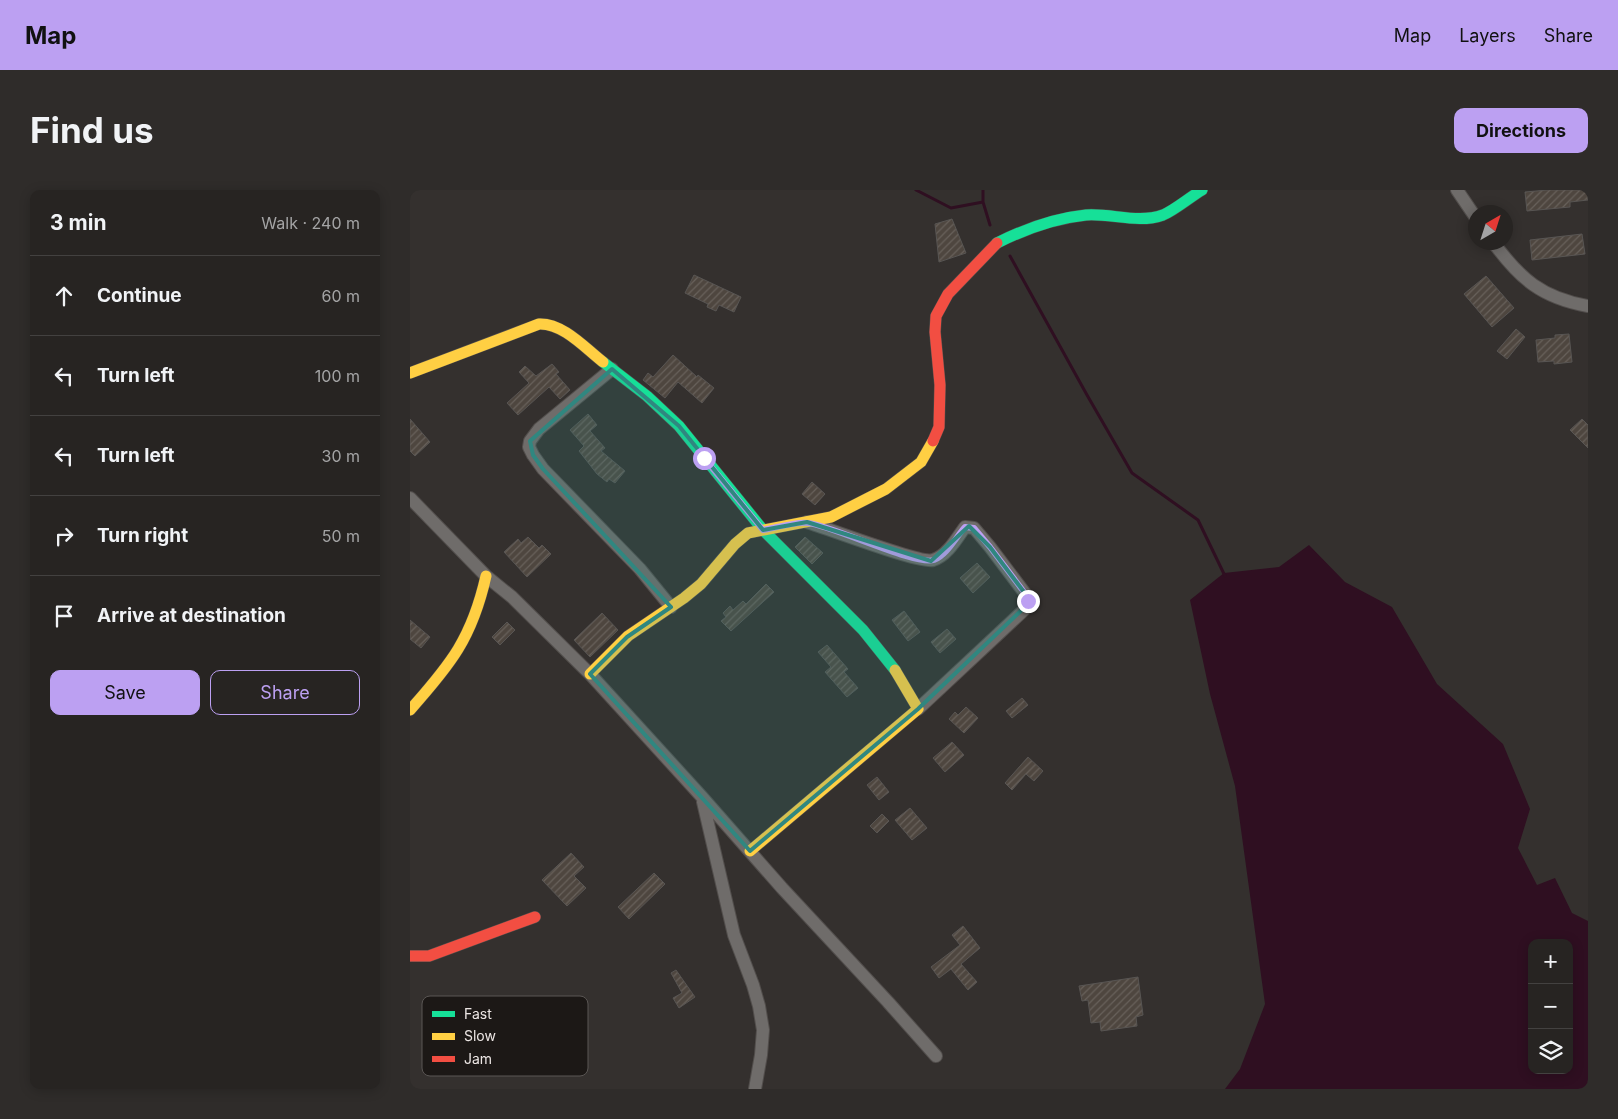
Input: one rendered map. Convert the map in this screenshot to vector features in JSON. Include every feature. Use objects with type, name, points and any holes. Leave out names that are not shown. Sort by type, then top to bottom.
[{"type":"street","points":[[590,674],[627,637],[702,583],[736,541],[748,533],[831,517],[886,489],[921,462],[939,427],[940,385],[935,332],[936,316],[948,294],[997,244],[1019,232],[1086,215],[1148,218],[1163,215],[1202,190]]},
{"type":"street","points":[[1457,190],[1468,206]]},
{"type":"street","points":[[1499,250],[1528,282],[1550,296],[1570,303],[1588,306]]},
{"type":"street","points":[[410,373],[534,325],[544,323],[568,334],[646,396],[679,426],[763,530],[863,630],[897,673],[918,709]]},
{"type":"street","points":[[612,369],[539,429],[530,440],[529,447],[543,469],[611,538],[671,606]]},
{"type":"street","points":[[410,498],[486,576],[512,597],[590,674],[936,1056]]},
{"type":"street","points":[[750,851],[918,709],[1024,610],[1028,601],[1027,596],[990,547],[974,528],[969,526],[965,527],[944,553],[931,561],[908,556],[807,522]]},
{"type":"street","points":[[410,710],[450,666],[463,646],[473,626],[482,600],[486,576]]},
{"type":"street","points":[[702,797],[709,820],[718,870],[734,936],[759,1006],[763,1030],[755,1089]]},
{"type":"street","points":[[410,956],[428,956],[535,917]]},
{"type":"highlighted area","points":[[612,369],[679,426],[763,530],[807,522],[931,561],[969,526],[990,547],[1027,596],[1027,605],[918,709],[750,851],[590,674],[627,637],[671,607],[543,469],[533,455],[530,441]]},
{"type":"shaded area","points":[[1309,545],[1345,582],[1392,607],[1437,684],[1503,744],[1530,809],[1518,848],[1537,885],[1555,878],[1572,913],[1588,921],[1588,1089],[1225,1089],[1240,1069],[1265,1004],[1235,786],[1210,694],[1190,600],[1224,573],[1279,567]]},
{"type":"building","points":[[1588,190],[1588,200],[1570,202],[1570,207],[1527,211],[1525,192]]},
{"type":"building","points":[[952,219],[966,253],[939,262],[935,224]]},
{"type":"building","points":[[1582,234],[1585,254],[1532,260],[1530,240]]},
{"type":"building","points":[[694,275],[741,297],[734,312],[719,305],[716,311],[707,307],[708,304],[685,293]]},
{"type":"building","points":[[1486,276],[1514,308],[1492,327],[1464,294]]},
{"type":"building","points":[[1516,329],[1525,337],[1507,359],[1497,351]]},
{"type":"building","points":[[1569,334],[1572,362],[1554,364],[1554,361],[1538,362],[1536,340],[1555,338],[1555,335]]},
{"type":"building","points":[[673,355],[697,377],[698,375],[714,388],[702,403],[678,382],[665,398],[643,380],[648,373],[653,377]]},
{"type":"building","points":[[552,364],[559,372],[556,374],[570,390],[560,399],[549,387],[518,415],[507,403],[529,383],[519,372],[525,366],[536,376]]},
{"type":"building","points":[[588,414],[597,425],[590,431],[605,448],[601,451],[625,471],[615,483],[609,479],[607,482],[597,474],[579,451],[584,446],[570,430]]},
{"type":"building","points":[[410,419],[430,442],[415,456],[410,451]]},
{"type":"building","points":[[1582,419],[1588,425],[1588,448],[1570,430]]},
{"type":"building","points":[[812,482],[825,494],[815,505],[802,494]]},
{"type":"building","points":[[528,537],[539,548],[542,545],[551,554],[527,577],[504,552],[518,539],[521,543]]},
{"type":"building","points":[[805,537],[823,553],[812,564],[795,547]]},
{"type":"building","points":[[977,563],[990,577],[973,593],[960,578]]},
{"type":"building","points":[[766,584],[774,592],[731,631],[721,621],[726,617],[723,613],[730,606],[733,610],[743,601],[746,604]]},
{"type":"building","points":[[904,611],[920,632],[908,641],[892,620]]},
{"type":"building","points":[[602,613],[618,630],[590,657],[574,640]]},
{"type":"building","points":[[410,620],[430,637],[421,648],[410,639]]},
{"type":"building","points":[[507,622],[515,630],[500,645],[492,637]]},
{"type":"building","points":[[947,629],[956,639],[940,653],[931,642]]},
{"type":"building","points":[[827,645],[848,669],[844,672],[858,688],[847,697],[825,672],[831,667],[818,652]]},
{"type":"building","points":[[1022,698],[1028,705],[1012,718],[1006,711]]},
{"type":"building","points":[[966,707],[978,718],[964,733],[949,719],[955,712],[958,715]]},
{"type":"building","points":[[952,742],[964,755],[945,772],[933,758]]},
{"type":"building","points":[[1028,757],[1043,771],[1034,781],[1026,774],[1012,790],[1005,783]]},
{"type":"building","points":[[877,777],[889,792],[879,800],[867,785]]},
{"type":"building","points":[[910,808],[927,828],[912,840],[895,820]]},
{"type":"building","points":[[882,814],[889,821],[877,833],[870,826]]},
{"type":"building","points":[[571,853],[584,867],[574,876],[586,888],[567,906],[542,880]]},
{"type":"building","points":[[654,873],[665,884],[629,919],[618,907]]},
{"type":"building","points":[[963,926],[980,948],[961,964],[977,982],[968,990],[951,969],[939,978],[931,967],[960,945],[952,935]]},
{"type":"building","points":[[676,970],[695,997],[679,1008],[673,998],[682,993],[671,973]]},
{"type":"building","points":[[1138,977],[1143,1015],[1136,1017],[1137,1026],[1101,1031],[1100,1022],[1091,1023],[1088,1000],[1082,1001],[1079,986]]},
{"type":"waterway","points":[[916,190],[951,208],[983,202]]},
{"type":"waterway","points":[[983,190],[983,202],[990,225]]},
{"type":"waterway","points":[[1010,256],[1132,473],[1198,520],[1225,576]]},
{"type":"traffic: fast","points":[[997,243],[1040,225],[1086,215],[1154,218],[1168,213],[1202,190]]},
{"type":"traffic: fast","points":[[603,362],[647,396],[679,426],[763,530],[863,630],[895,670]]},
{"type":"traffic: slow","points":[[410,373],[539,324],[548,325],[565,332],[603,362]]},
{"type":"traffic: slow","points":[[590,674],[628,636],[684,598],[701,584],[735,544],[748,533],[831,517],[886,489],[921,462],[933,441]]},
{"type":"traffic: slow","points":[[410,710],[448,664],[467,634],[486,576]]},
{"type":"traffic: slow","points":[[750,851],[918,709],[895,670]]},
{"type":"traffic: jam","points":[[933,441],[939,427],[940,385],[935,332],[936,316],[948,294],[997,243]]},
{"type":"traffic: jam","points":[[410,956],[429,956],[535,917]]},
{"type":"route","points":[[704,458],[763,530],[807,522],[908,556],[931,561],[944,553],[965,527],[974,528],[1027,596],[1028,601]]}]
